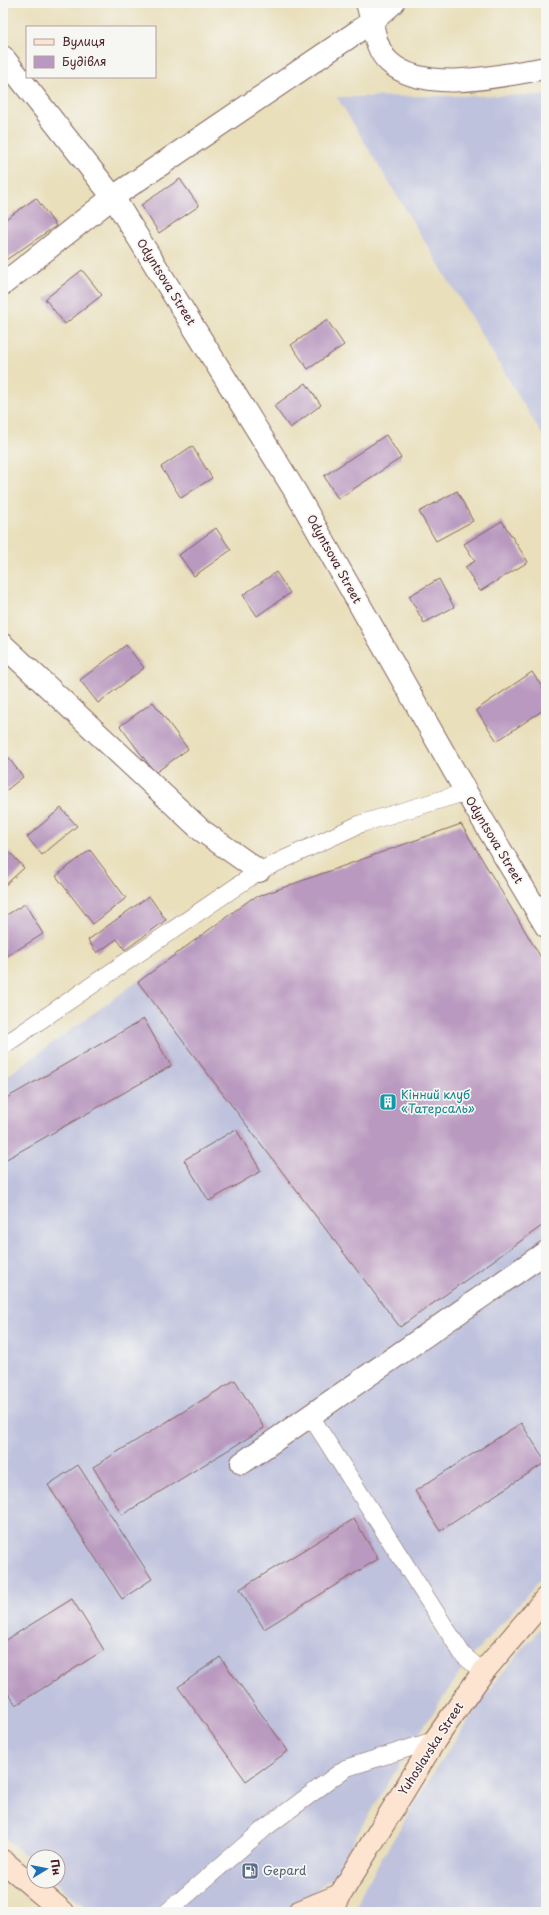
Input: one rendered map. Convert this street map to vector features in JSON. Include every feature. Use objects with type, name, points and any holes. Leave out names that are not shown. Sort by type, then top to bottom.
[{"type":"main road","name":"Yuhoslavska Street","points":[[336,1903],[435,1740],[483,1672],[546,1598]]},
{"type":"main road","points":[[3,1861],[62,1912]]},
{"type":"main road","points":[[299,1912],[336,1903]]},
{"type":"street","points":[[3,284],[113,196],[370,12],[393,3]]},
{"type":"street","points":[[370,12],[378,44],[389,62],[404,72],[435,80],[464,82],[546,68]]},
{"type":"street","name":"Odyntsova Street","points":[[3,57],[113,196],[295,491],[466,792],[546,926]]},
{"type":"street","points":[[3,646],[201,830],[260,871]]},
{"type":"street","points":[[242,1463],[546,1252]]},
{"type":"lane","points":[[3,1046],[260,871],[360,824],[466,792]]},
{"type":"lane","points":[[310,1415],[463,1655],[483,1672]]},
{"type":"lane","points":[[167,1912],[265,1828],[346,1768],[435,1740]]},
{"type":"shaded area","points":[[546,95],[546,441],[337,97]]},
{"type":"shaded area","points":[[461,824],[546,966],[546,1574],[467,1662],[415,1740],[366,1819],[334,1875],[301,1904],[277,1912],[99,1912],[77,1902],[63,1889],[66,1889],[66,1849],[26,1849],[26,1856],[3,1836],[3,1079],[251,899]]},
{"type":"shaded area","points":[[546,1622],[546,1912],[354,1912],[364,1888],[440,1762],[495,1682]]},
{"type":"building","points":[[180,179],[199,206],[159,233],[141,205]]},
{"type":"building","points":[[36,198],[56,226],[3,262],[3,221]]},
{"type":"building","points":[[82,270],[102,295],[65,324],[45,299]]},
{"type":"building","points":[[327,320],[344,345],[308,369],[291,345]]},
{"type":"building","points":[[306,383],[321,405],[290,428],[274,406]]},
{"type":"building","points":[[386,435],[401,458],[338,499],[324,476]]},
{"type":"building","points":[[192,446],[212,478],[181,498],[161,467]]},
{"type":"building","points":[[457,491],[473,521],[436,541],[419,512]]},
{"type":"building","points":[[502,521],[528,562],[480,591],[465,567],[475,561],[464,544]]},
{"type":"building","points":[[216,528],[231,550],[194,576],[179,555]]},
{"type":"building","points":[[276,572],[290,593],[257,616],[243,595]]},
{"type":"building","points":[[439,579],[454,607],[424,623],[409,596]]},
{"type":"building","points":[[126,645],[144,668],[98,703],[80,680]]},
{"type":"building","points":[[532,672],[546,693],[546,708],[497,741],[476,710]]},
{"type":"building","points":[[153,702],[188,749],[155,773],[120,726]]},
{"type":"building","points":[[7,756],[23,777],[3,793],[3,759]]},
{"type":"building","points":[[61,808],[77,826],[42,855],[27,837]]},
{"type":"building","name":"Кінний клуб «Татерсаль»","points":[[461,824],[546,966],[546,1223],[400,1327],[138,982],[251,899]]},
{"type":"building","points":[[90,850],[126,898],[93,924],[56,876]]},
{"type":"building","points":[[10,852],[24,868],[3,887],[3,859]]},
{"type":"building","points":[[149,896],[166,920],[125,950],[117,939],[97,953],[88,940]]},
{"type":"building","points":[[25,904],[43,934],[4,958],[3,917]]},
{"type":"building","points":[[144,1019],[171,1066],[3,1161],[3,1100]]},
{"type":"building","points":[[236,1129],[261,1171],[209,1201],[184,1160]]},
{"type":"building","points":[[235,1380],[264,1428],[122,1515],[93,1467]]},
{"type":"building","points":[[521,1423],[546,1462],[440,1531],[415,1491]]},
{"type":"building","points":[[78,1465],[152,1579],[122,1599],[48,1485]]},
{"type":"building","points":[[354,1519],[378,1559],[264,1629],[240,1589]]},
{"type":"building","points":[[72,1599],[104,1650],[16,1705],[3,1685],[3,1642]]},
{"type":"building","points":[[220,1657],[288,1751],[246,1781],[178,1687]]},
{"type":"place","name":"Кінний клуб «Татерсаль»","points":[[388,1102]]},
{"type":"place","name":"Gepard","points":[[250,1871]]}]
